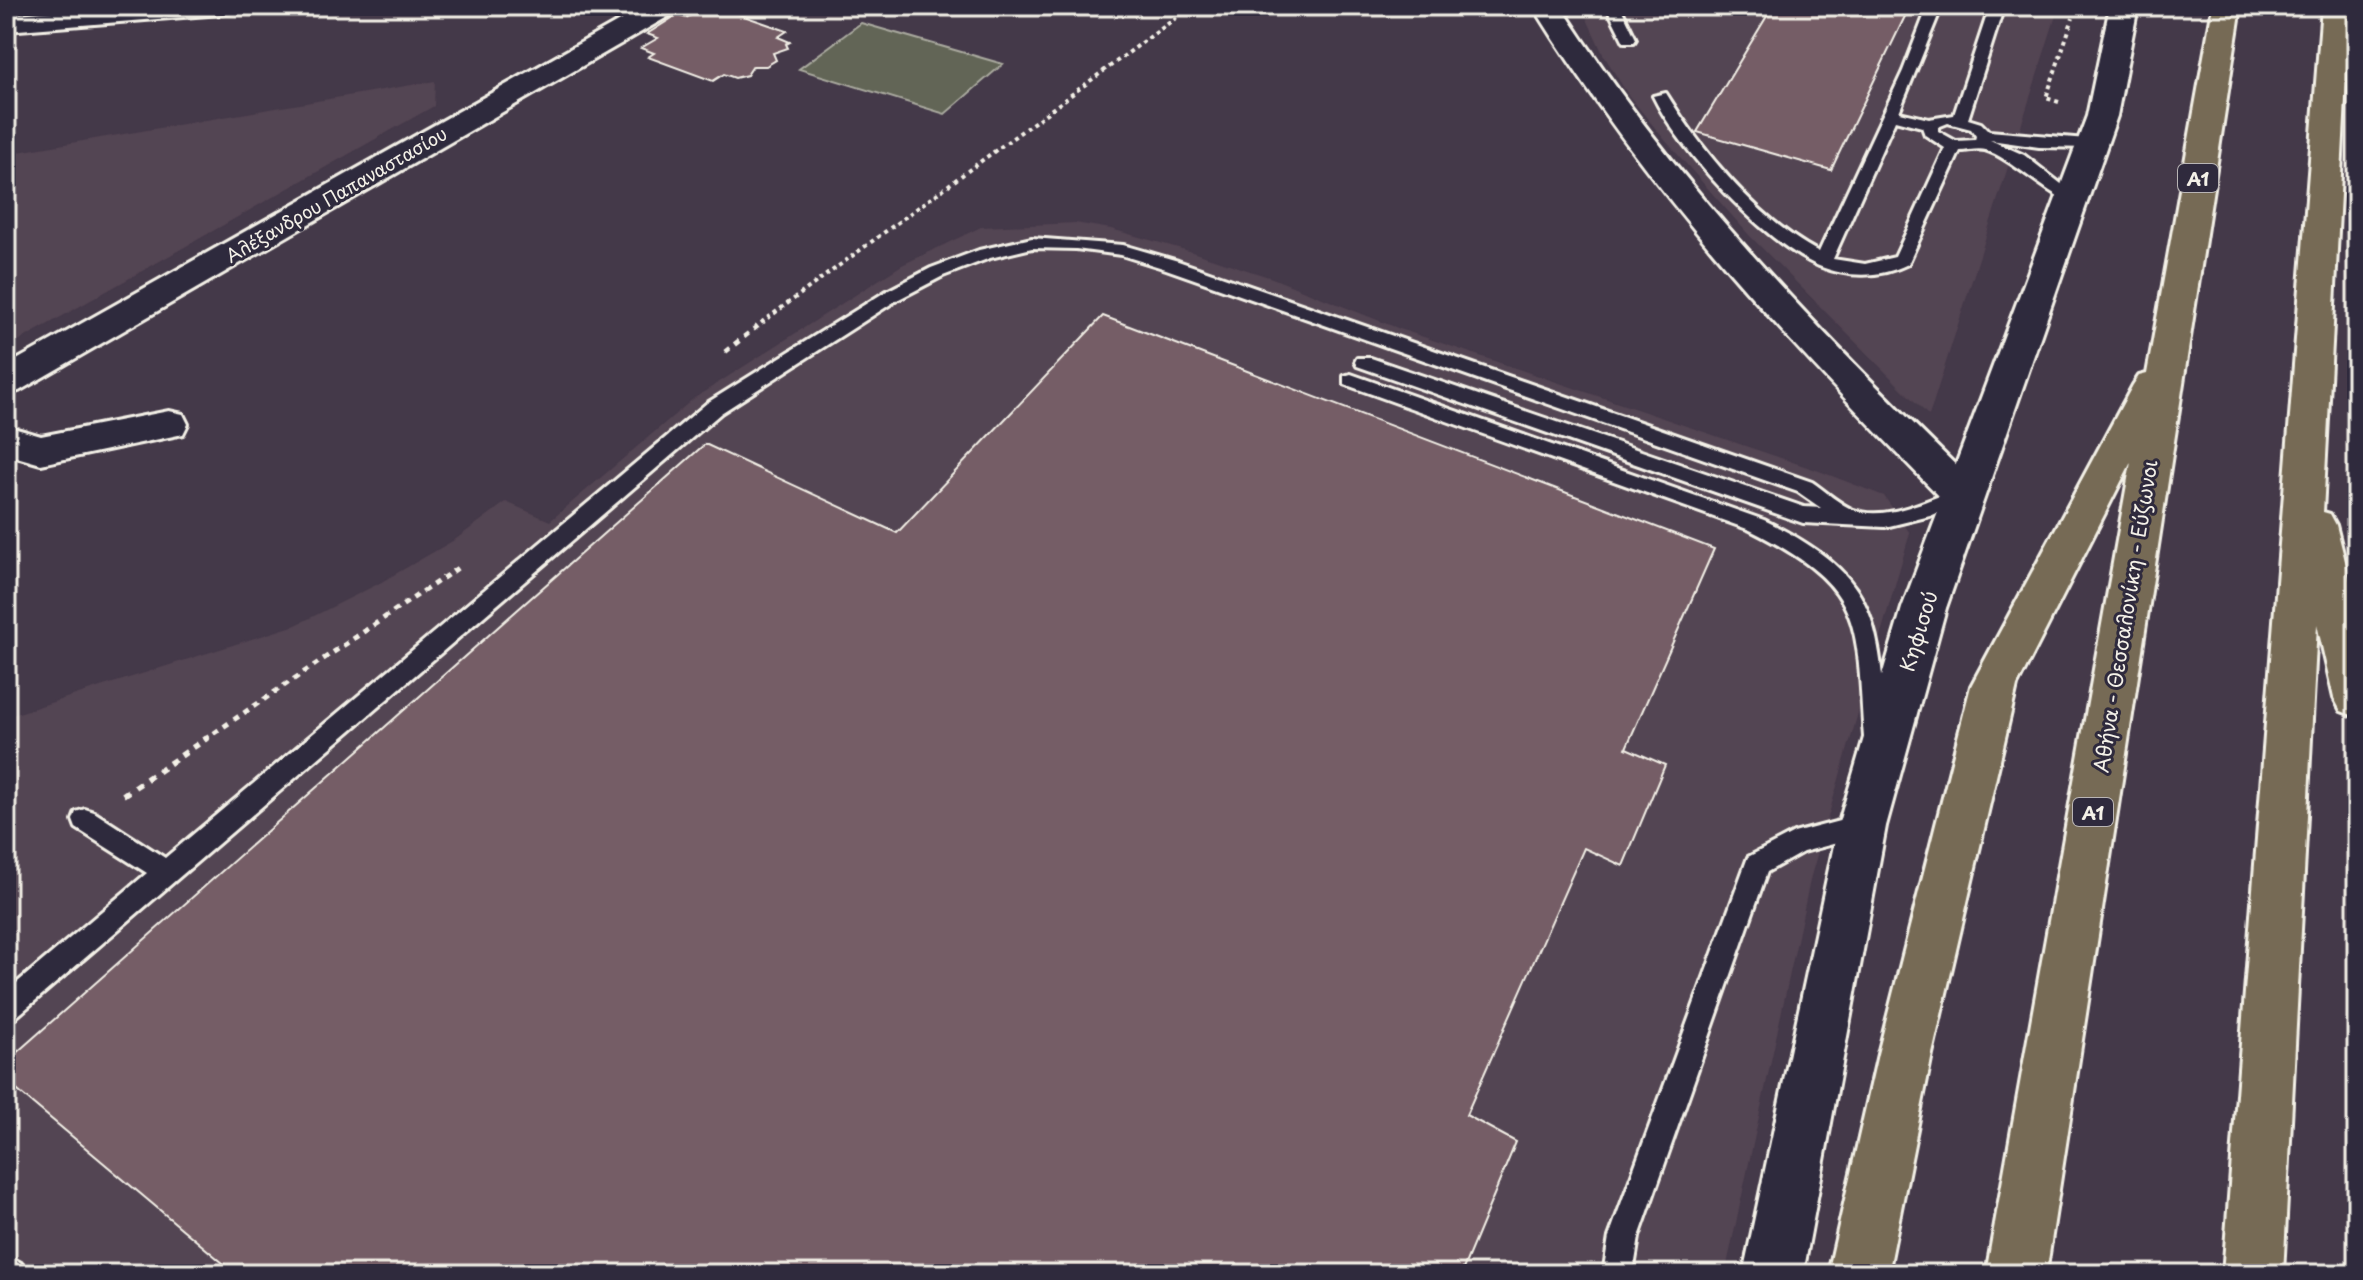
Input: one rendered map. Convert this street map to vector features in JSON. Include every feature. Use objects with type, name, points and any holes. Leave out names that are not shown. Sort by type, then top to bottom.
[{"type":"highway","name":"Αθήνα - Θεσσαλονίκη - Εύζωνοι","points":[[2016,1274],[2227,6]]},
{"type":"highway","points":[[2253,1274],[2336,6]]},
{"type":"highway","points":[[1858,1274],[1905,1054],[1994,686],[2169,351]]},
{"type":"highway","points":[[2305,484],[2357,698]]},
{"type":"street","points":[[6,23],[218,6]]},
{"type":"street","name":"Αλέξανδρου Παπαναστασίου","points":[[6,382],[619,15],[666,6]]},
{"type":"street","points":[[1547,6],[1623,126],[1684,204],[1785,318],[1962,495]]},
{"type":"street","name":"Κηφισού","points":[[1773,1274],[1862,826],[1924,608],[1962,495],[2093,143],[2111,81],[2124,6]]},
{"type":"street","points":[[6,440],[41,450],[169,424]]},
{"type":"lane","points":[[1613,6],[1629,39]]},
{"type":"lane","points":[[1823,261],[1935,6]]},
{"type":"lane","points":[[1960,120],[1997,6]]},
{"type":"lane","points":[[1661,96],[1685,137],[1786,238],[1823,261],[1855,269],[1887,269],[1902,260],[1954,146]]},
{"type":"lane","points":[[1890,114],[1930,124],[1936,120],[1960,120],[1976,126],[1983,139],[2018,158],[2072,200]]},
{"type":"lane","points":[[1930,124],[1930,132],[1954,146],[1971,147],[1983,139],[2093,143]]},
{"type":"lane","points":[[6,1009],[714,408],[891,296],[937,272],[985,254],[1032,243],[1123,250],[1233,284],[1472,373],[1805,487],[1849,517]]},
{"type":"lane","points":[[1364,362],[1803,515],[1868,519],[1905,516],[1962,495]]},
{"type":"lane","points":[[1351,380],[1757,525],[1783,538],[1836,577],[1857,605],[1869,662],[1878,769]]},
{"type":"lane","points":[[85,820],[166,872]]},
{"type":"lane","points":[[1618,1274],[1624,1237],[1757,865],[1782,847],[1813,835],[1862,826]]},
{"type":"shaded area","points":[[1581,6],[2059,6],[1929,416],[1749,235],[1664,139],[1628,95],[1603,54]]},
{"type":"shaded area","points":[[435,81],[434,106],[6,348],[6,154]]},
{"type":"shaded area","points":[[1075,223],[1111,229],[1272,278],[1400,329],[1819,471],[1884,496],[1910,533],[1811,876],[1725,1274],[6,1274],[6,717],[296,625],[378,584],[456,539],[506,502],[550,521],[693,399],[902,265],[981,227]]},
{"type":"green space","points":[[861,23],[1003,64],[945,114],[799,69]]},
{"type":"building","points":[[1773,6],[1910,6],[1831,170],[1697,132]]},
{"type":"building","points":[[702,9],[717,14],[724,9],[787,31],[778,37],[790,42],[786,44],[788,48],[773,53],[776,60],[766,66],[753,66],[747,75],[735,78],[724,74],[713,81],[648,57],[654,53],[641,48],[658,38],[647,34],[677,15],[686,18]]},
{"type":"building","points":[[1103,316],[1714,549],[1626,748],[1665,765],[1623,866],[1584,848],[1466,1115],[1516,1142],[1461,1274],[236,1274],[6,1081],[6,1062],[705,444],[897,533]]}]
